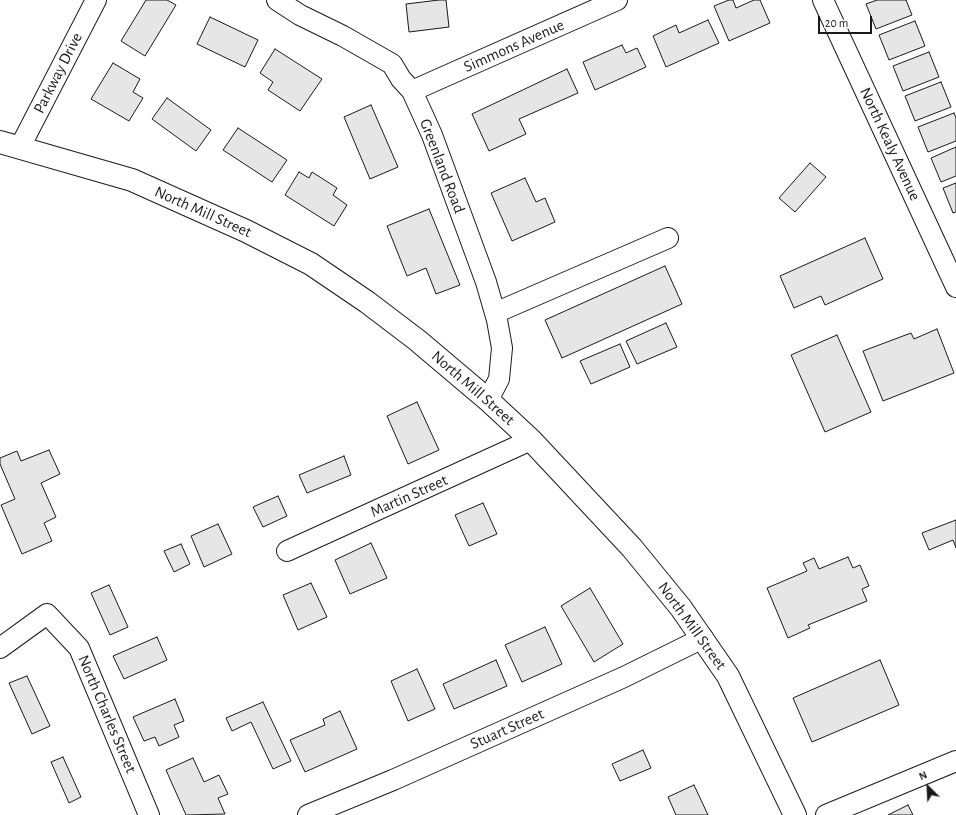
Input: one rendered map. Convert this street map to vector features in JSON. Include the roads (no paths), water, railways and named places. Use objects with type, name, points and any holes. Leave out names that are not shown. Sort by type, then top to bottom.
[{"type":"main road","name":"North Mill Street","points":[[10,144],[132,180],[246,231],[311,264],[367,302],[417,340],[488,400],[531,440],[632,548],[681,608],[728,676],[795,815]]},
{"type":"street","name":"Parkway Drive","points":[[10,144],[96,0]]},
{"type":"street","name":"Greenland Road","points":[[277,0],[300,15],[343,36],[392,64],[401,79],[412,91],[432,135],[486,282],[495,313],[502,348],[499,379],[488,400]]},
{"type":"street","name":"Simmons Avenue","points":[[412,91],[617,0]]},
{"type":"street","name":"North Kealy Avenue","points":[[823,0],[956,287]]},
{"type":"street","points":[[495,313],[668,238]]},
{"type":"street","name":"Martin Street","points":[[287,551],[531,440]]},
{"type":"street","name":"North Charles Street","points":[[0,648],[47,614],[79,648],[149,815]]},
{"type":"street","name":"Stuart Street","points":[[308,815],[393,780],[624,677],[703,638]]},
{"type":"street","points":[[826,815],[956,762]]}]
